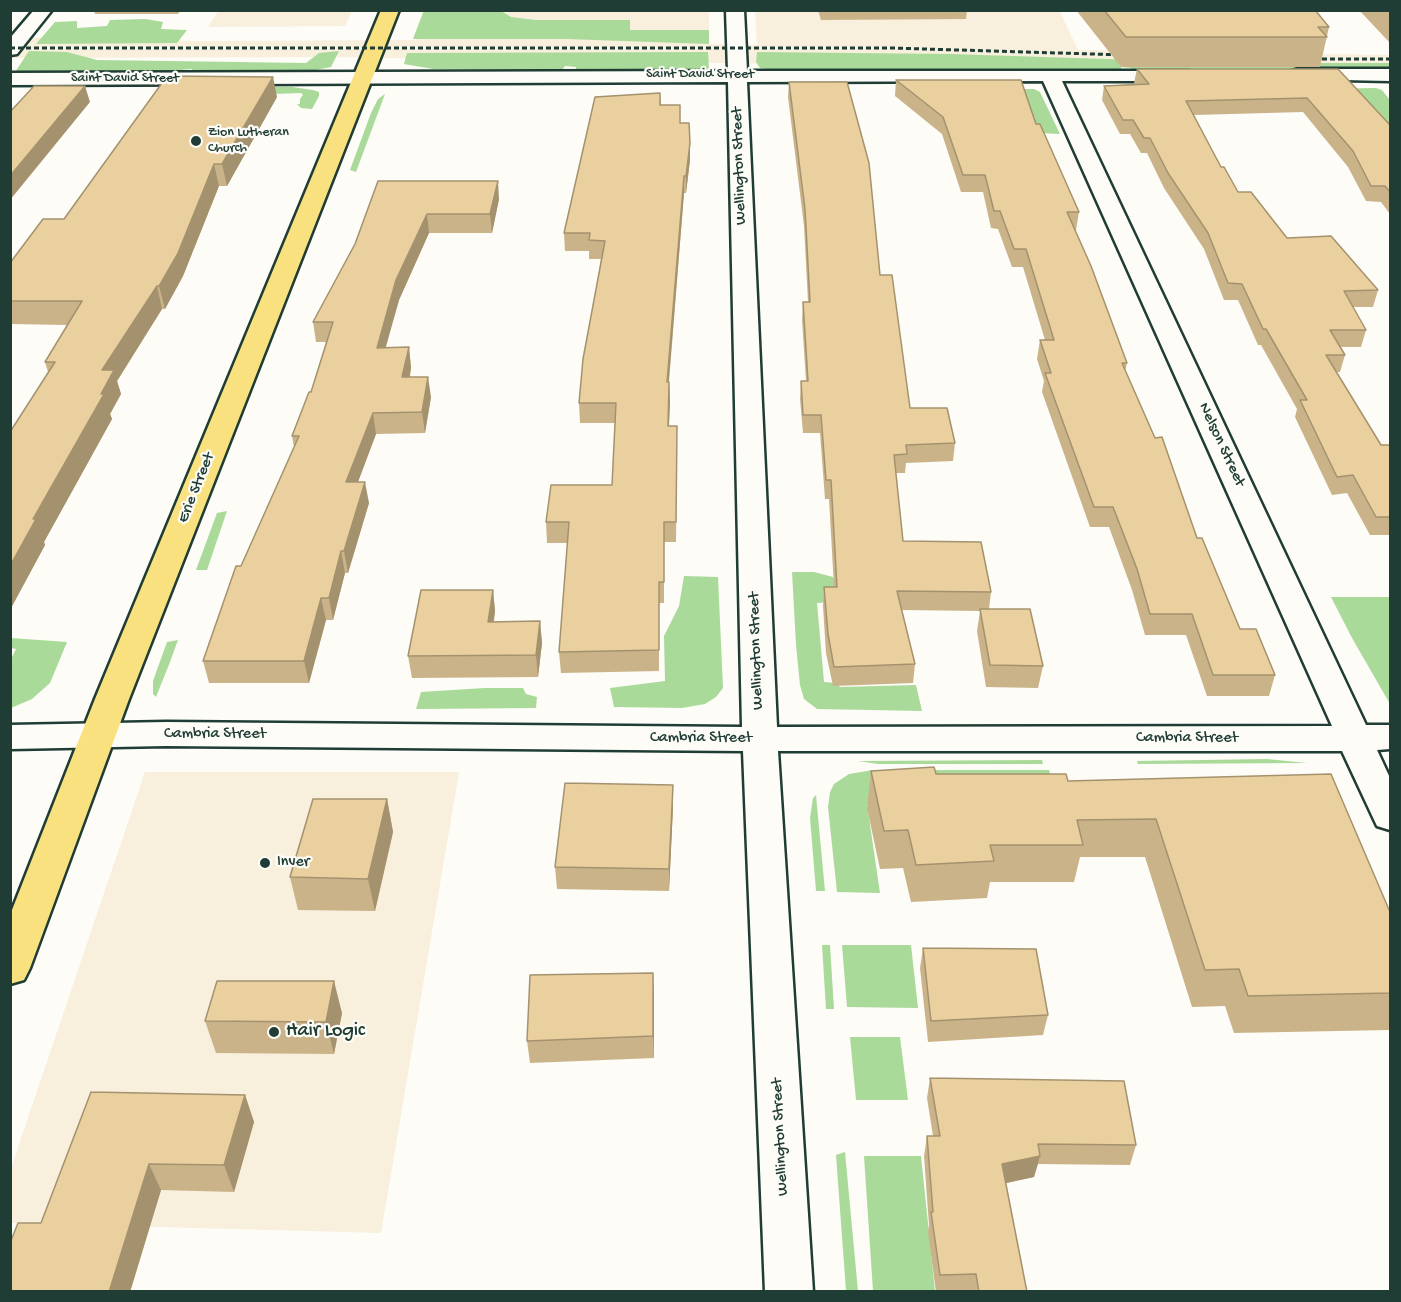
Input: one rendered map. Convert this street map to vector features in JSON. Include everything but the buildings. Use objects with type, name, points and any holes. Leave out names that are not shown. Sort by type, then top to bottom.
[{"type":"main road","name":"Erie Street","points":[[10,968],[99,735],[390,10]]},
{"type":"street","points":[[10,50],[44,10]]},
{"type":"street","name":"Wellington Street","points":[[735,10],[760,739],[789,1292]]},
{"type":"street","name":"Nelson Street","points":[[1050,75],[1390,816]]},
{"type":"street","name":"Saint David Street","points":[[10,79],[1196,75]]},
{"type":"street","points":[[1276,75],[1390,75]]},
{"type":"street","name":"Cambria Street","points":[[10,736],[1322,739],[1390,736]]},
{"type":"shaded area","points":[[219,10],[352,11],[345,26],[208,27]]},
{"type":"shaded area","points":[[427,10],[709,11],[709,44],[757,45],[755,11],[1059,10],[1078,50],[1390,55],[1390,68],[788,64],[326,57],[11,58],[11,37],[200,41],[417,40]]},
{"type":"shaded area","points":[[145,772],[459,772],[381,1233],[11,1223],[11,1168]]},
{"type":"green space","points":[[424,10],[501,11],[511,17],[535,20],[630,20],[630,30],[709,30],[709,44],[566,39],[413,39]]},
{"type":"green space","points":[[146,19],[163,22],[161,29],[187,30],[177,43],[36,44],[55,22],[77,21],[77,28],[107,26],[110,20]]},
{"type":"green space","points":[[29,51],[67,52],[97,60],[306,63],[319,53],[339,51],[331,67],[306,72],[191,72],[192,69],[180,70],[180,73],[15,72]]},
{"type":"green space","points":[[708,52],[709,68],[698,70],[576,70],[576,67],[565,66],[562,70],[433,69],[404,64],[407,53]]},
{"type":"green space","points":[[757,52],[950,54],[1233,63],[1390,63],[1390,71],[1134,71],[1131,68],[1121,67],[1122,71],[775,70],[760,68],[756,62]]},
{"type":"green space","points":[[183,87],[292,87],[319,92],[319,96],[312,109],[301,108],[297,104],[300,104],[303,95],[301,93],[217,96]]},
{"type":"green space","points":[[1376,88],[1382,90],[1390,100],[1390,128],[1301,89]]},
{"type":"green space","points":[[988,89],[1034,89],[1040,92],[1060,134],[1039,133]]},
{"type":"green space","points":[[385,94],[356,172],[350,170],[371,113],[378,99]]},
{"type":"green space","points":[[227,511],[207,570],[196,570],[217,513]]},
{"type":"green space","points":[[792,572],[814,572],[833,577],[838,588],[838,602],[817,603],[824,682],[837,683],[840,687],[916,685],[922,711],[817,709],[804,699],[800,685],[796,645]]},
{"type":"green space","points":[[684,576],[718,577],[723,688],[716,697],[705,704],[682,708],[614,707],[610,688],[665,681],[664,636],[679,606]]},
{"type":"green space","points":[[1331,597],[1390,597],[1390,704],[1352,638]]},
{"type":"green space","points":[[11,638],[67,642],[50,683],[32,699],[11,708],[11,659],[16,649],[11,648]]},
{"type":"green space","points":[[178,640],[156,697],[153,694],[153,681],[167,642]]},
{"type":"green space","points":[[523,688],[526,694],[537,697],[536,708],[416,709],[421,692]]},
{"type":"green space","points":[[1267,759],[1307,763],[1138,764],[1137,761]]},
{"type":"green space","points":[[1042,760],[1043,764],[878,764],[858,761]]},
{"type":"green space","points":[[873,770],[1049,770],[1058,805],[867,804],[880,893],[837,892],[828,807],[830,792],[834,784],[849,774]]},
{"type":"green space","points":[[816,795],[825,891],[816,891],[810,818],[813,798]]},
{"type":"green space","points":[[822,945],[830,945],[834,1009],[826,1009]]},
{"type":"green space","points":[[842,945],[911,945],[918,1008],[847,1007]]},
{"type":"green space","points":[[850,1037],[900,1037],[908,1100],[856,1100]]},
{"type":"green space","points":[[845,1152],[858,1291],[846,1291],[836,1155]]},
{"type":"green space","points":[[864,1156],[921,1156],[935,1291],[873,1291]]},
{"type":"railway","points":[[10,48],[891,48],[1126,55]]},
{"type":"railway","points":[[1306,59],[1390,59]]},
{"type":"place","name":"Zion Lutheran Church","points":[[196,141]]},
{"type":"place","name":"Inver","points":[[265,863]]},
{"type":"place","name":"Hair Logic","points":[[274,1032]]}]
